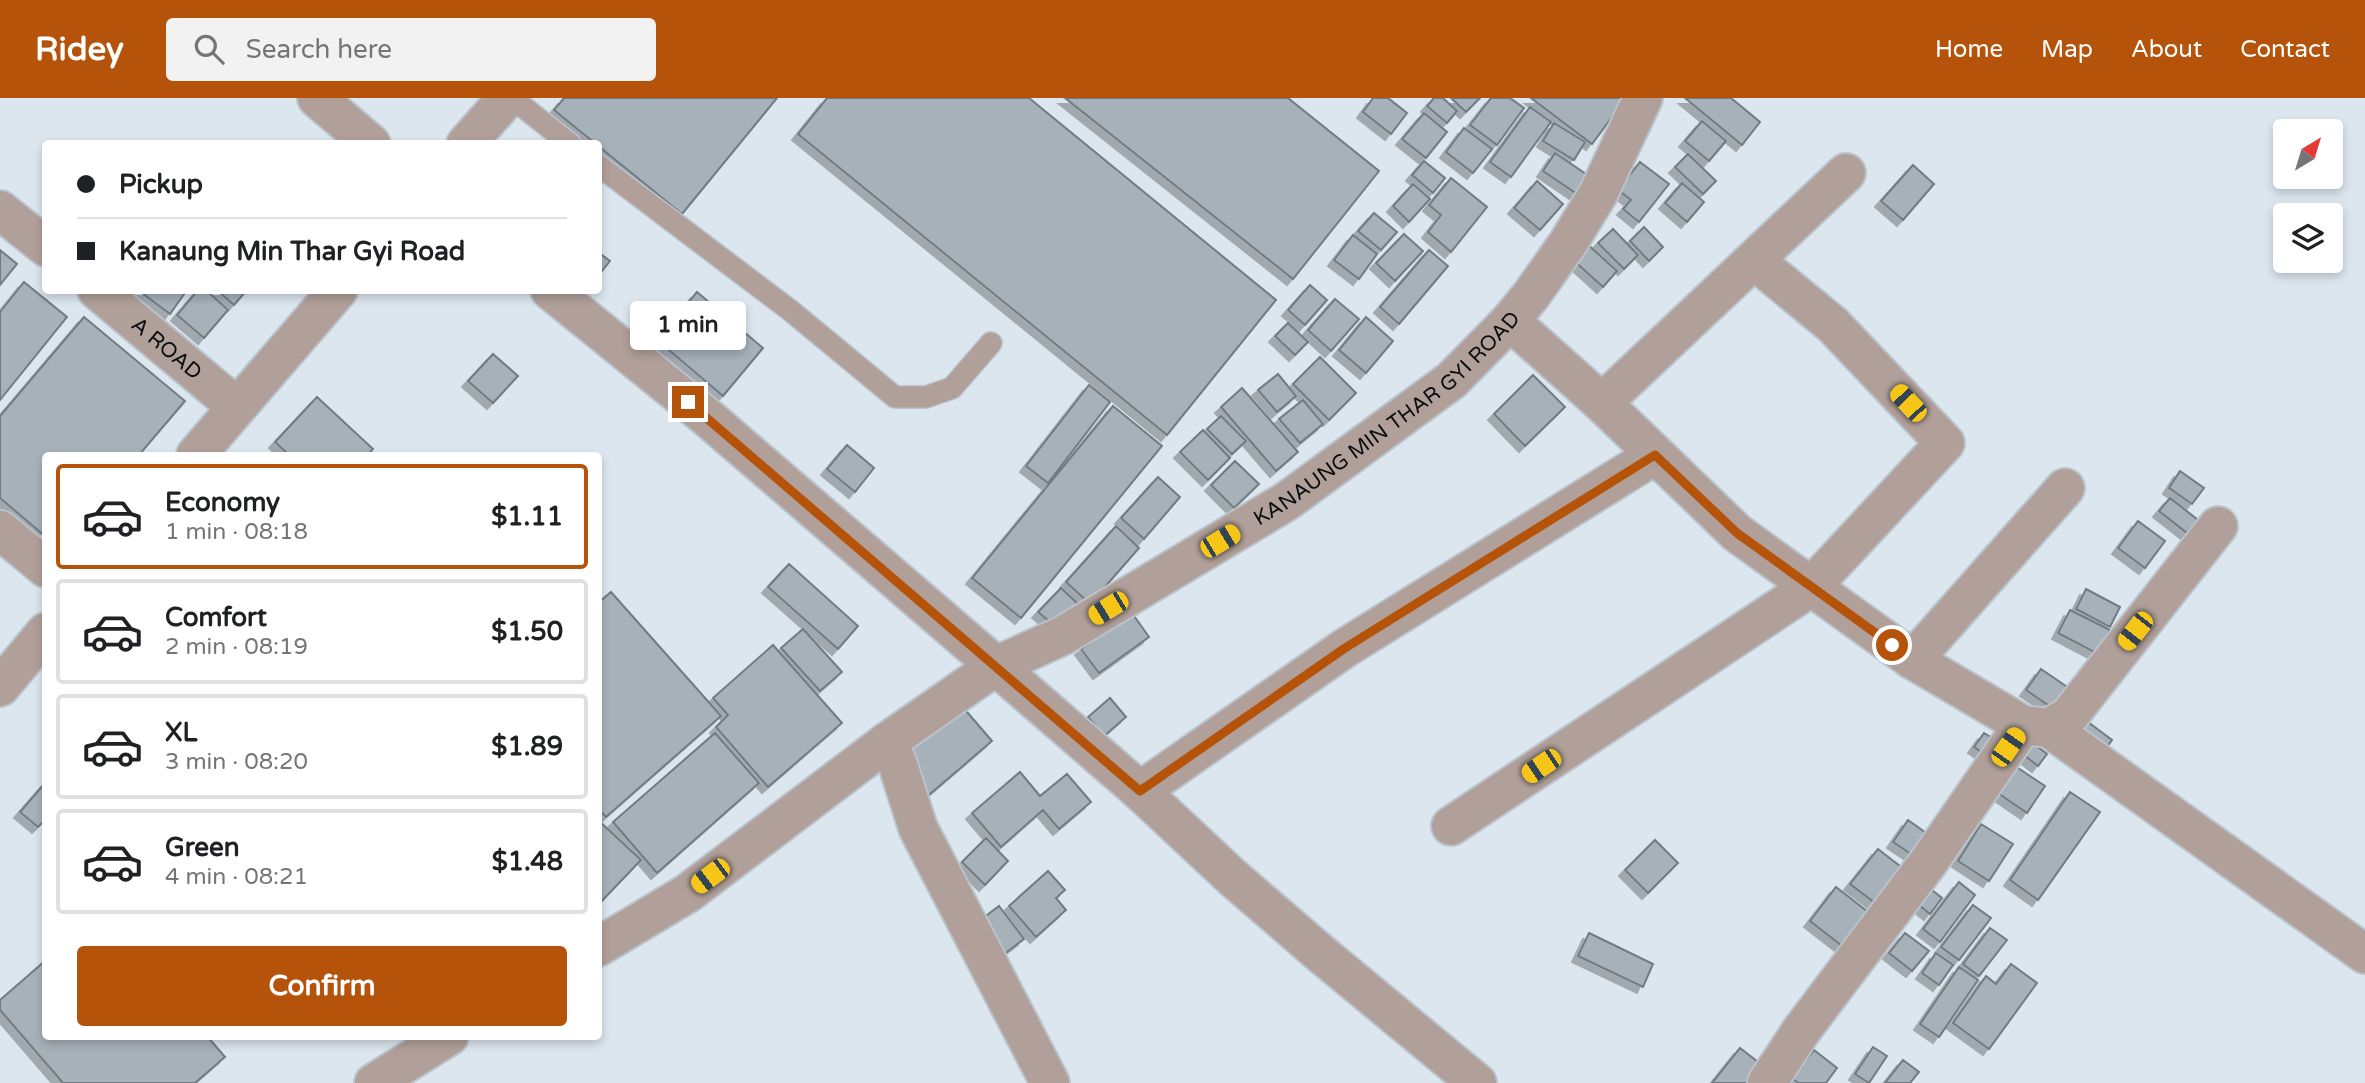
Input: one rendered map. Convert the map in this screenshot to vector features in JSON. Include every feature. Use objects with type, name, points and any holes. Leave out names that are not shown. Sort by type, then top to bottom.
[{"type":"street","points":[[317,98],[365,140]]},
{"type":"street","points":[[470,140],[509,98]]},
{"type":"street","name":"KANAUNG MIN THAR GYI ROAD","points":[[602,945],[688,893],[887,742],[996,666],[1063,635],[1287,501],[1452,380],[1510,321],[1561,253],[1598,194],[1643,98]]},
{"type":"street","points":[[1602,403],[1846,173]]},
{"type":"street","points":[[0,210],[42,244]]},
{"type":"street","points":[[1451,827],[1811,587],[1945,443],[1833,325],[1754,260]]},
{"type":"street","name":"A ROAD","points":[[102,294],[237,407]]},
{"type":"street","points":[[199,452],[335,294]]},
{"type":"street","points":[[555,294],[708,418],[1140,791],[1281,920],[1477,1083]]},
{"type":"street","points":[[1510,321],[1602,403],[1737,533],[1913,660],[2036,726],[2365,954]]},
{"type":"street","points":[[1140,791],[1345,648],[1655,455]]},
{"type":"street","points":[[1913,660],[2066,488]]},
{"type":"street","points":[[1767,1083],[1801,1031],[1930,860],[2036,726],[2069,716],[2218,526]]},
{"type":"street","points":[[0,530],[42,565]]},
{"type":"street","points":[[0,687],[42,637]]},
{"type":"street","points":[[887,742],[897,762],[919,828],[1050,1083]]},
{"type":"street","points":[[374,1083],[443,1040]]},
{"type":"lane","points":[[509,98],[565,140]]},
{"type":"lane","points":[[602,168],[791,311],[895,397],[926,397],[952,388],[992,343]]},
{"type":"building","points":[[564,98],[777,98],[682,214],[602,149],[602,140],[591,140],[554,110]]},
{"type":"building","points":[[827,98],[1029,98],[1276,300],[1167,435],[798,134]]},
{"type":"building","points":[[1065,98],[1288,98],[1379,171],[1293,279]]},
{"type":"building","points":[[1373,98],[1388,98],[1407,113],[1391,134],[1363,112]]},
{"type":"building","points":[[1434,98],[1443,98],[1457,111],[1447,123],[1427,106]]},
{"type":"building","points":[[1451,98],[1480,98],[1466,112]]},
{"type":"building","points":[[1491,98],[1510,98],[1524,108],[1497,145],[1470,125]]},
{"type":"building","points":[[1531,98],[1626,98],[1592,144]]},
{"type":"building","points":[[1685,98],[1731,98],[1760,122],[1742,145]]},
{"type":"building","points":[[1530,107],[1551,122],[1511,177],[1490,162]]},
{"type":"building","points":[[1424,113],[1447,132],[1426,158],[1402,139]]},
{"type":"building","points":[[1702,121],[1726,141],[1709,161],[1685,141]]},
{"type":"building","points":[[1554,123],[1585,142],[1574,160],[1543,141]]},
{"type":"building","points":[[1464,128],[1492,149],[1473,173],[1446,152]]},
{"type":"building","points":[[1555,153],[1589,176],[1577,194],[1543,171]]},
{"type":"building","points":[[1688,154],[1716,181],[1703,194],[1675,167]]},
{"type":"building","points":[[1424,161],[1445,178],[1433,193],[1412,175]]},
{"type":"building","points":[[1640,162],[1669,184],[1639,222],[1623,209],[1631,200],[1618,190]]},
{"type":"building","points":[[1913,165],[1934,184],[1903,220],[1881,201]]},
{"type":"building","points":[[1451,178],[1487,207],[1451,252],[1428,232],[1441,215],[1429,205]]},
{"type":"building","points":[[1537,181],[1563,204],[1540,230],[1514,208]]},
{"type":"building","points":[[1682,183],[1704,202],[1687,222],[1665,203]]},
{"type":"building","points":[[1413,184],[1430,199],[1409,222],[1393,206]]},
{"type":"building","points":[[1374,213],[1397,232],[1381,250],[1358,231]]},
{"type":"building","points":[[1644,227],[1663,247],[1649,261],[1630,241]]},
{"type":"building","points":[[1613,229],[1638,255],[1624,269],[1598,243]]},
{"type":"building","points":[[1404,234],[1423,251],[1395,281],[1376,263]]},
{"type":"building","points":[[1353,235],[1377,254],[1359,279],[1334,260]]},
{"type":"building","points":[[1586,243],[1617,271],[1603,287],[1572,259]]},
{"type":"building","points":[[0,250],[17,264],[0,285]]},
{"type":"building","points":[[1429,250],[1448,266],[1399,324],[1380,307]]},
{"type":"building","points":[[602,255],[610,261],[602,271]]},
{"type":"building","points":[[24,282],[67,317],[0,400],[0,312]]},
{"type":"building","points":[[1310,285],[1327,300],[1305,325],[1288,310]]},
{"type":"building","points":[[697,292],[763,348],[723,396],[657,340]]},
{"type":"building","points":[[143,294],[184,294],[170,314]]},
{"type":"building","points":[[195,294],[210,294],[228,310],[204,338],[177,315]]},
{"type":"building","points":[[222,294],[244,294],[234,305]]},
{"type":"building","points":[[1335,299],[1359,319],[1331,351],[1308,330]]},
{"type":"building","points":[[84,317],[185,401],[142,452],[42,452],[42,534],[0,498],[0,416]]},
{"type":"building","points":[[1366,317],[1393,341],[1366,373],[1339,350]]},
{"type":"building","points":[[1288,323],[1308,342],[1295,355],[1275,336]]},
{"type":"building","points":[[493,354],[518,376],[493,403],[468,381]]},
{"type":"building","points":[[1320,357],[1356,393],[1329,420],[1293,384]]},
{"type":"building","points":[[1278,374],[1296,396],[1277,412],[1258,390]]},
{"type":"building","points":[[1533,375],[1565,407],[1525,446],[1494,414]]},
{"type":"building","points":[[1089,385],[1110,402],[1048,483],[1026,466]]},
{"type":"building","points":[[1242,388],[1298,452],[1276,471],[1221,407]]},
{"type":"building","points":[[317,397],[373,449],[370,452],[286,452],[275,442]]},
{"type":"building","points":[[1303,400],[1323,424],[1300,443],[1279,419]]},
{"type":"building","points":[[1113,406],[1162,446],[1021,618],[972,578]]},
{"type":"building","points":[[1221,416],[1246,441],[1232,454],[1207,429]]},
{"type":"building","points":[[1203,430],[1230,458],[1208,480],[1180,452]]},
{"type":"building","points":[[847,445],[874,468],[855,492],[827,469]]},
{"type":"building","points":[[1235,461],[1259,484],[1234,508],[1211,485]]},
{"type":"building","points":[[2180,471],[2204,488],[2192,504],[2169,488]]},
{"type":"building","points":[[1158,477],[1180,497],[1144,539],[1121,518]]},
{"type":"building","points":[[2170,498],[2198,520],[2187,533],[2159,511]]},
{"type":"building","points":[[2138,521],[2165,541],[2145,568],[2118,548]]},
{"type":"building","points":[[1116,526],[1139,548],[1090,604],[1066,582]]},
{"type":"building","points":[[789,564],[858,626],[838,649],[768,587]]},
{"type":"building","points":[[1061,588],[1078,604],[1057,628],[1038,612]]},
{"type":"building","points":[[2086,589],[2120,607],[2110,627],[2076,609]]},
{"type":"building","points":[[611,592],[721,716],[606,817],[602,813],[602,600]]},
{"type":"building","points":[[2070,610],[2110,630],[2098,654],[2058,633]]},
{"type":"building","points":[[1132,613],[1149,637],[1099,673],[1081,649]]},
{"type":"building","points":[[803,629],[842,672],[820,691],[781,648]]},
{"type":"building","points":[[773,645],[842,723],[768,787],[716,727],[728,715],[713,698]]},
{"type":"building","points":[[2041,669],[2073,691],[2058,712],[2026,690]]},
{"type":"building","points":[[1110,698],[1126,717],[1104,736],[1088,717]]},
{"type":"building","points":[[961,705],[992,741],[923,800],[905,753]]},
{"type":"building","points":[[2088,722],[2112,740],[2101,755],[2077,737]]},
{"type":"building","points":[[715,733],[759,783],[657,873],[613,822]]},
{"type":"building","points":[[1984,733],[1997,741],[1987,756],[1974,747]]},
{"type":"building","points":[[2034,744],[2047,754],[2038,766],[2025,756]]},
{"type":"building","points":[[2009,762],[2045,786],[2027,813],[1992,789]]},
{"type":"building","points":[[1020,772],[1040,796],[1067,774],[1091,802],[1059,829],[1043,810],[1001,847],[972,813]]},
{"type":"building","points":[[42,787],[42,823],[38,827],[20,812]]},
{"type":"building","points":[[2070,792],[2100,812],[2038,900],[2010,880]]},
{"type":"building","points":[[1908,820],[1929,835],[1914,856],[1893,842]]},
{"type":"building","points":[[602,824],[641,860],[602,901]]},
{"type":"building","points":[[1981,824],[2013,844],[1989,881],[1958,861]]},
{"type":"building","points":[[986,838],[1008,861],[985,885],[962,862]]},
{"type":"building","points":[[1655,840],[1678,863],[1648,893],[1625,870]]},
{"type":"building","points":[[1878,849],[1905,870],[1879,906],[1850,884]]},
{"type":"building","points":[[1048,871],[1065,890],[1056,898],[1066,910],[1036,937],[1009,906]]},
{"type":"building","points":[[1959,882],[1975,895],[1940,942],[1923,929]]},
{"type":"building","points":[[1836,887],[1872,915],[1846,949],[1810,921]]},
{"type":"building","points":[[1932,890],[1942,898],[1930,914],[1920,906]]},
{"type":"building","points":[[1973,905],[1991,918],[1959,960],[1941,947]]},
{"type":"building","points":[[999,906],[1024,939],[1003,955],[978,922]]},
{"type":"building","points":[[1990,928],[2007,940],[1979,976],[1963,964]]},
{"type":"building","points":[[1589,933],[1653,964],[1643,987],[1578,956]]},
{"type":"building","points":[[1905,933],[1929,951],[1912,971],[1889,953]]},
{"type":"building","points":[[1936,953],[1953,965],[1939,985],[1922,973]]},
{"type":"building","points":[[42,963],[42,1040],[210,1040],[225,1057],[195,1083],[63,1083],[0,1010],[0,1000]]},
{"type":"building","points":[[2011,964],[2037,983],[1989,1049],[1953,1023],[1986,976],[1996,984]]},
{"type":"building","points":[[1959,967],[1978,980],[1939,1037],[1920,1024]]},
{"type":"building","points":[[1873,1047],[1887,1056],[1869,1083],[1855,1074]]},
{"type":"building","points":[[1740,1048],[1767,1069],[1757,1083],[1712,1083]]},
{"type":"building","points":[[1814,1050],[1837,1068],[1826,1083],[1798,1083],[1792,1078]]},
{"type":"building","points":[[1903,1060],[1919,1072],[1910,1083],[1885,1083]]},
{"type":"route","points":[[688,402],[1140,791],[1345,648],[1655,455],[1737,533],[1892,645]]}]
